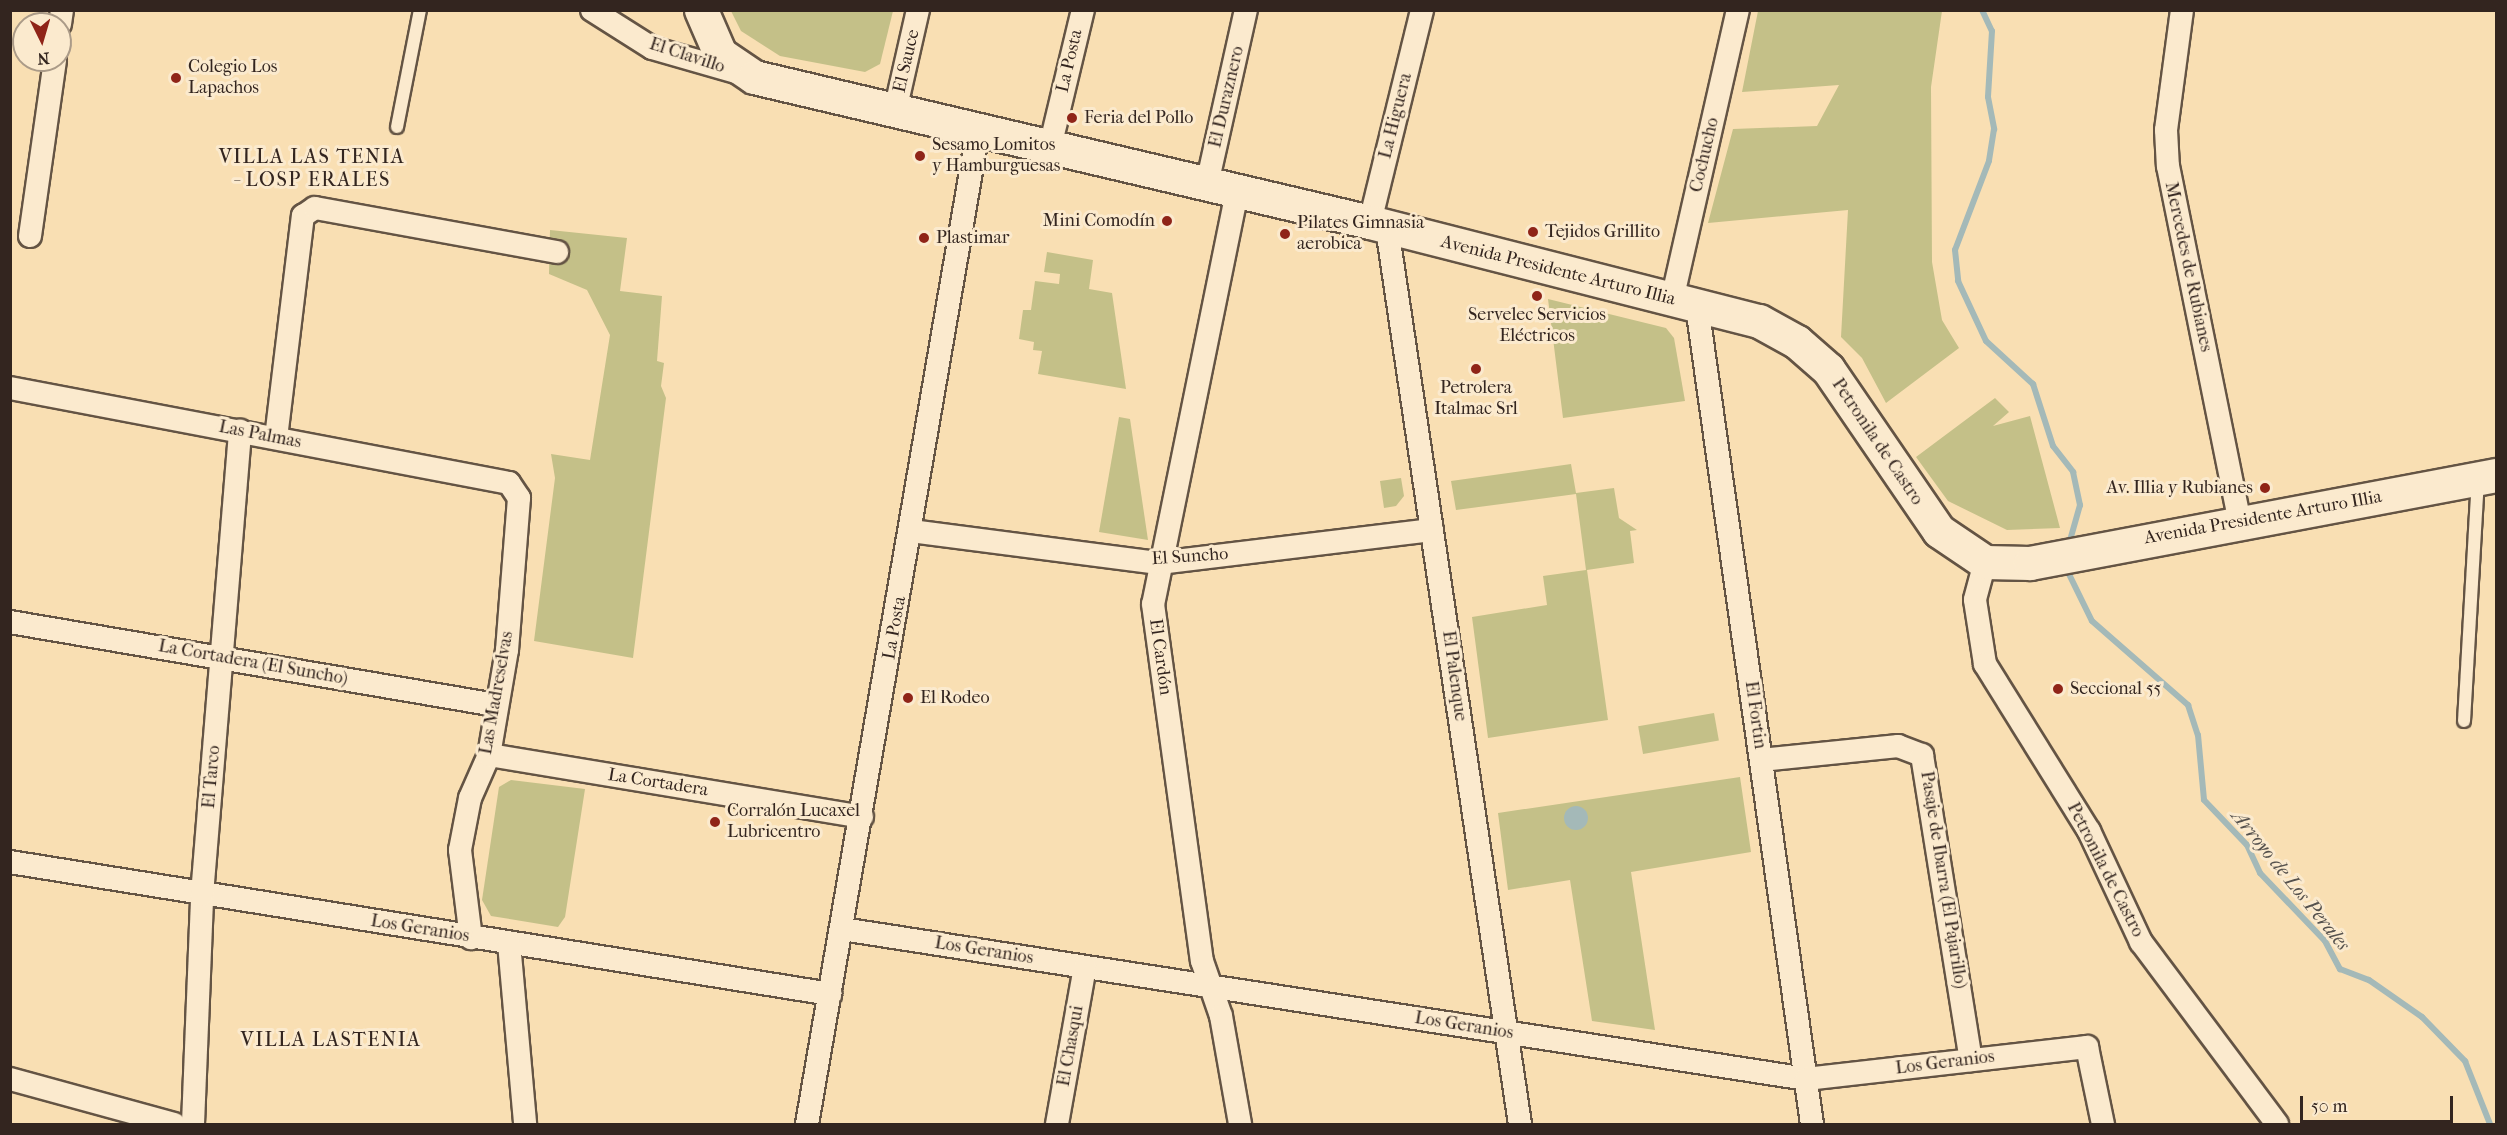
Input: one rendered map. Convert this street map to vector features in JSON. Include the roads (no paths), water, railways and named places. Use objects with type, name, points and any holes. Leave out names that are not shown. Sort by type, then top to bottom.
[{"type":"main road","points":[[701,10],[720,54],[754,77]]},
{"type":"main road","name":"Avenida Presidente Arturo Illia","points":[[754,77],[1378,225],[1685,303]]},
{"type":"main road","name":"Petronila de Castro","points":[[1685,303],[1759,321],[1813,356],[1853,402],[1940,531],[1985,562]]},
{"type":"main road","name":"Avenida Presidente Arturo Illia","points":[[1985,562],[2030,562],[2487,477]]},
{"type":"street","name":"El Clavillo","points":[[592,10],[652,48],[754,77]]},
{"type":"street","name":"El Sauce","points":[[895,111],[918,10]]},
{"type":"street","name":"La Posta","points":[[1050,147],[1083,10]]},
{"type":"street","name":"El Duraznero","points":[[1222,188],[1246,10]]},
{"type":"street","name":"La Higuera","points":[[1378,225],[1422,10]]},
{"type":"street","name":"Mercedes de Rubianes","points":[[2182,10],[2166,130],[2168,166],[2240,522]]},
{"type":"street","name":"Cochucho","points":[[1685,303],[1736,11]]},
{"type":"street","points":[[30,236],[53,72]]},
{"type":"street","name":"La Posta","points":[[807,1125],[862,817],[978,131]]},
{"type":"street","name":"El Cardón","points":[[1222,188],[1153,604],[1202,961],[1221,1016],[1240,1125]]},
{"type":"street","points":[[276,438],[303,216],[315,208],[557,252]]},
{"type":"street","name":"El Palenque","points":[[1378,225],[1432,530],[1520,1125]]},
{"type":"street","name":"El Fortin","points":[[1685,303],[1761,760],[1812,1125]]},
{"type":"street","name":"Las Palmas","points":[[10,387],[509,483]]},
{"type":"street","name":"El Tarco","points":[[193,1125],[202,895],[240,431]]},
{"type":"street","name":"Las Madreselvas","points":[[471,938],[460,850],[470,798],[489,755],[507,650],[519,498],[509,483]]},
{"type":"street","name":"El Suncho","points":[[911,531],[1159,563],[1432,530]]},
{"type":"street","name":"Petronila de Castro","points":[[1985,562],[1975,600],[1985,664],[2089,831],[2141,942],[2277,1125]]},
{"type":"street","name":"La Cortadera (El Suncho)","points":[[10,622],[496,705]]},
{"type":"street","name":"Pasaje de Ibarra (El Pajarillo)","points":[[1761,760],[1898,746],[1922,755],[1971,1060]]},
{"type":"street","name":"La Cortadera","points":[[489,755],[862,817]]},
{"type":"street","name":"Los Geranios","points":[[10,862],[202,895],[830,994]]},
{"type":"street","name":"Los Geranios","points":[[842,928],[1806,1079],[2087,1047],[2103,1125]]},
{"type":"street","points":[[509,943],[525,1125]]},
{"type":"street","name":"El Chasqui","points":[[1057,1125],[1085,967]]},
{"type":"street","points":[[10,1079],[174,1125]]},
{"type":"lane","points":[[397,127],[420,10]]},
{"type":"lane","points":[[2464,721],[2487,477]]},
{"type":"waterway","name":"Arroyo de Los Perales","points":[[1982,10],[1992,31],[1988,97],[1994,129],[1989,161],[1955,250],[1958,281],[1986,341],[2033,384],[2053,446],[2073,472],[2080,505],[2069,544]]},
{"type":"waterway","name":"Arroyo de Los Perales","points":[[2065,566],[2092,621],[2188,705],[2198,735],[2204,800],[2247,845],[2260,873],[2325,941],[2340,969],[2369,980],[2422,1017],[2465,1061],[2490,1124]]},
{"type":"place","name":"Colegio Los Lapachos","points":[[176,78]]},
{"type":"place","name":"Feria del Pollo","points":[[1072,118]]},
{"type":"place","name":"Sesamo Lomitos y Hamburguesas","points":[[920,156]]},
{"type":"place","name":"Mini Comodín","points":[[1167,221]]},
{"type":"place","name":"Tejidos Grillito","points":[[1533,232]]},
{"type":"place","name":"Pilates Gimnasia aerobica","points":[[1285,234]]},
{"type":"place","name":"Plastimar","points":[[924,238]]},
{"type":"place","name":"Servelec Servicios Eléctricos","points":[[1537,296]]},
{"type":"place","name":"Petrolera Italmac Srl","points":[[1476,369]]},
{"type":"place","name":"Av. Illia y Rubianes","points":[[2265,488]]},
{"type":"place","name":"Seccional 55","points":[[2058,689]]},
{"type":"place","name":"El Rodeo","points":[[908,698]]},
{"type":"place","name":"Corralón Lucaxel Lubricentro","points":[[715,822]]},
{"type":"district","name":"VILLA LAS TENIA - LOSP ERALES","points":[[312,168]]},
{"type":"district","name":"VILLA LASTENIA","points":[[331,1039]]}]
